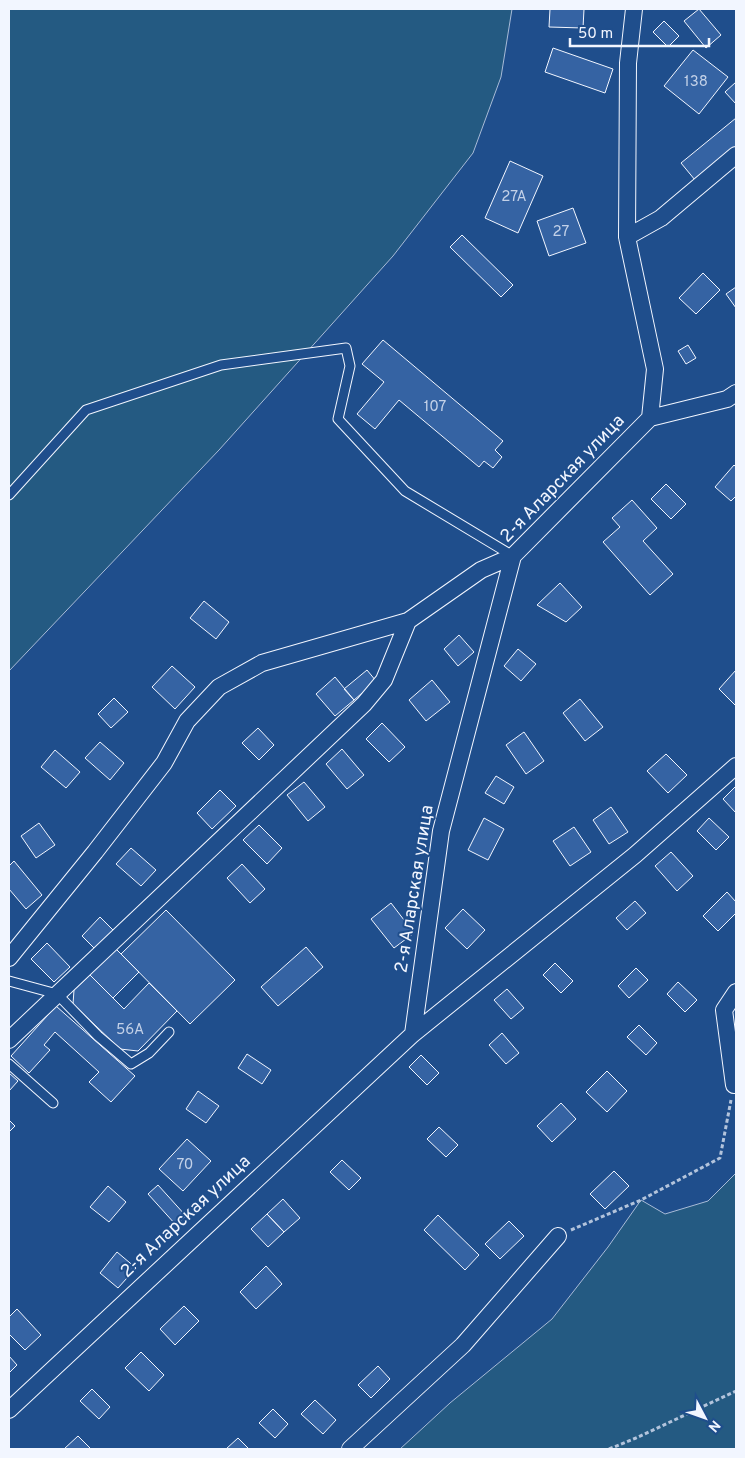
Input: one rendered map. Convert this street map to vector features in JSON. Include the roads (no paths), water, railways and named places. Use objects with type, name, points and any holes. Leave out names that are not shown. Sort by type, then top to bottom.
[{"type":"street","name":"2-я Аларская улица","points":[[413,1034],[441,831],[513,556],[650,418],[655,369],[627,237],[628,63],[634,9]]},
{"type":"street","points":[[627,237],[661,218],[736,155]]},
{"type":"street","points":[[650,418],[727,399],[736,393]]},
{"type":"street","points":[[9,958],[164,763],[187,721],[219,688],[262,663],[408,621],[481,570],[513,556]]},
{"type":"street","points":[[9,1040],[364,704],[384,680],[408,621]]},
{"type":"street","name":"2-я Аларская улица","points":[[9,1410],[413,1034],[635,854],[736,766]]},
{"type":"street","points":[[734,1085],[724,1010],[736,992]]},
{"type":"street","points":[[350,1449],[464,1345],[558,1236]]},
{"type":"lane","points":[[9,495],[86,410],[221,365],[346,348],[350,366],[338,419],[405,492],[513,556]]},
{"type":"lane","points":[[9,981],[58,994],[98,1036],[132,1064],[149,1053],[169,1032]]},
{"type":"lane","points":[[9,1064],[53,1103]]}]
